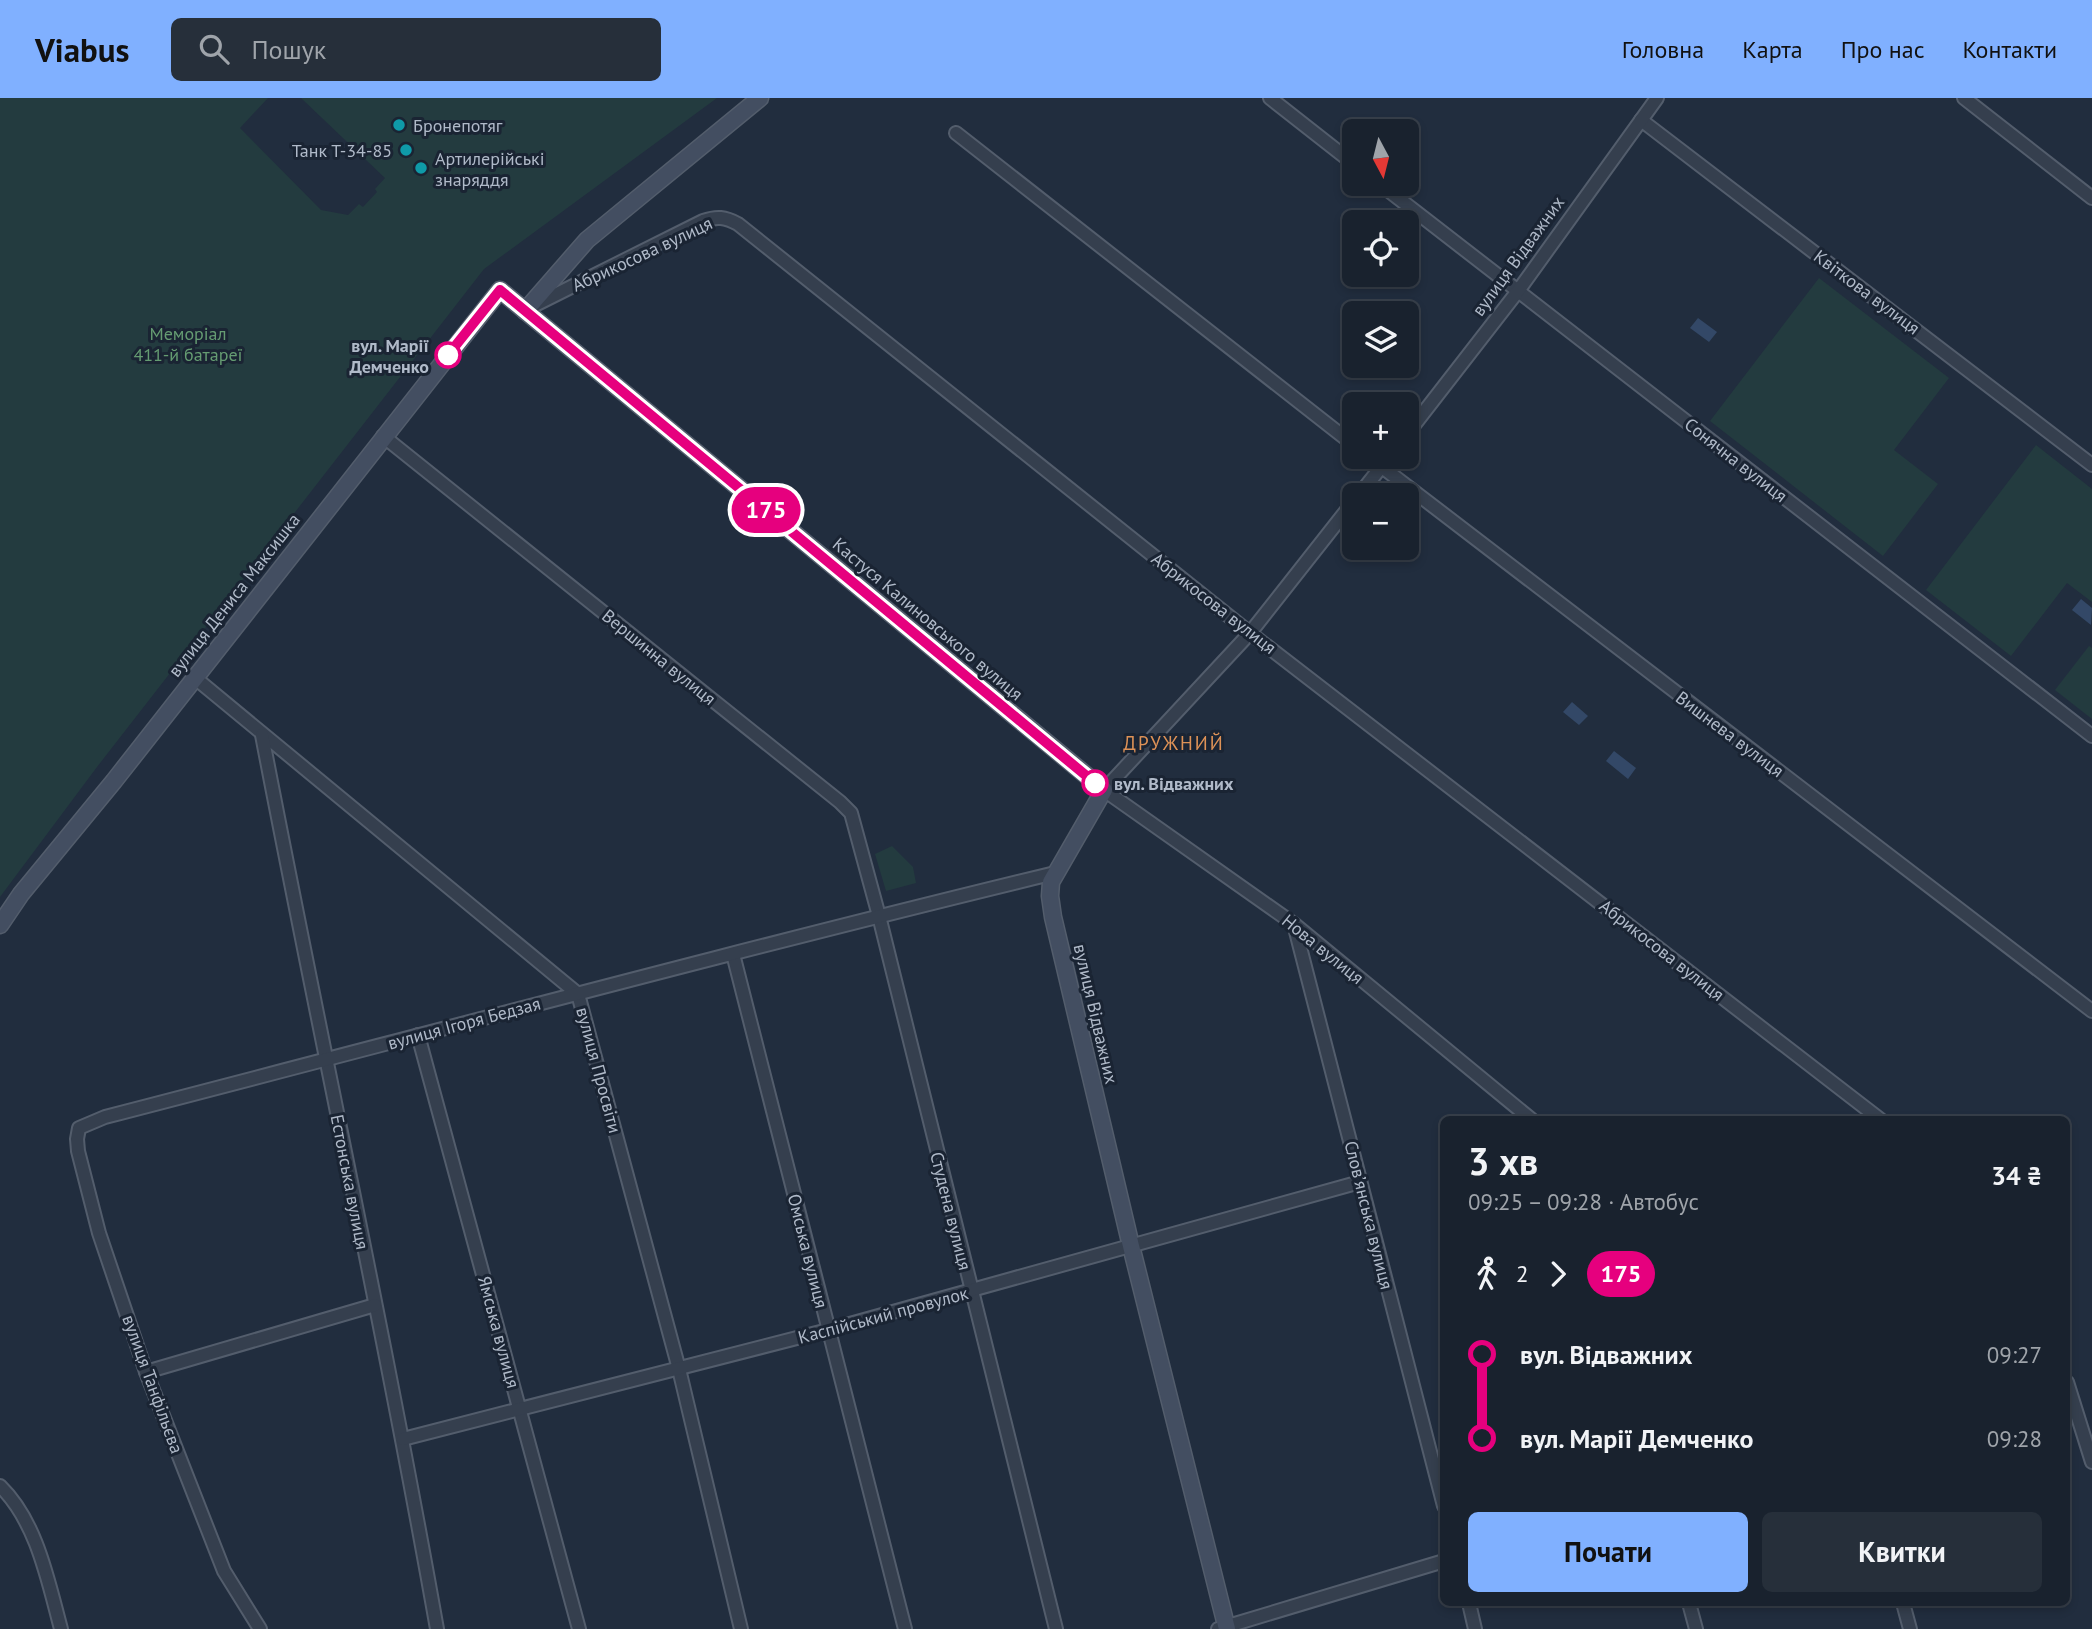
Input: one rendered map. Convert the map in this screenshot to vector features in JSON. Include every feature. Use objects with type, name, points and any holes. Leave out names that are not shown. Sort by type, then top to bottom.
[{"type":"street","points":[[525,311],[587,240],[760,98]]},
{"type":"street","points":[[1270,98],[1342,155]]},
{"type":"street","name":"вулиця Відважних","points":[[1419,419],[1518,291],[1657,98]]},
{"type":"street","points":[[1964,98],[2092,198]]},
{"type":"street","name":"Квіткова вулиця","points":[[1641,120],[2092,466]]},
{"type":"street","points":[[956,133],[1342,436]]},
{"type":"street","name":"Сонячна вулиця","points":[[1395,196],[2092,736]]},
{"type":"street","name":"Абрикосова вулиця","points":[[525,311],[612,265],[714,217],[725,218],[737,224],[1250,632],[1876,1116]]},
{"type":"street","name":"Кастуся Калиновського вулиця","points":[[500,290],[1104,790]]},
{"type":"street","name":"вулиця Дениса Максишка","points":[[0,925],[21,894],[114,781],[500,290]]},
{"type":"street","name":"Вершинна вулиця","points":[[383,436],[845,806],[850,813],[879,916]]},
{"type":"street","points":[[1369,483],[1380,469]]},
{"type":"street","name":"Вишнева вулиця","points":[[1395,469],[2092,1011]]},
{"type":"street","name":"вулиця Відважних","points":[[1224,1628],[1053,917],[1051,882],[1104,790],[1250,632],[1342,516]]},
{"type":"street","name":"вулиця Просвіти","points":[[194,677],[578,993],[679,1368],[741,1629]]},
{"type":"street","name":"Естонська вулиця","points":[[262,735],[403,1439],[437,1629]]},
{"type":"street","name":"Нова вулиця","points":[[1104,790],[1294,924],[1527,1116]]},
{"type":"street","name":"вулиця Ігоря Бедзая","points":[[79,1128],[105,1117],[578,993],[1055,873]]},
{"type":"street","name":"Студена вулиця","points":[[879,916],[1056,1629]]},
{"type":"street","name":"Словʼянська вулиця","points":[[1294,924],[1440,1491]]},
{"type":"street","name":"Омська вулиця","points":[[733,954],[905,1629]]},
{"type":"street","name":"Ямська вулиця","points":[[418,1035],[579,1629]]},
{"type":"street","name":"вулиця Танфільєва","points":[[79,1128],[76,1139],[78,1151],[99,1233],[146,1372],[224,1571],[260,1629]]},
{"type":"street","name":"Каспійський провулок","points":[[403,1439],[521,1411],[828,1330],[1360,1182]]},
{"type":"street","points":[[146,1372],[375,1305]]},
{"type":"street","points":[[2070,1392],[2092,1462]]},
{"type":"street","points":[[0,1486],[16,1504],[29,1530],[61,1629]]},
{"type":"street","points":[[1224,1628],[1440,1562]]},
{"type":"street","points":[[1470,1606],[1475,1629]]},
{"type":"street","points":[[1690,1606],[1696,1629]]},
{"type":"street","points":[[1904,1606],[1909,1629]]},
{"type":"green space","name":"Меморіал 411-й батареї","points":[[0,98],[268,98],[240,128],[321,210],[348,215],[359,204],[363,207],[385,178],[301,98],[717,98],[484,269],[97,767],[0,897]]},
{"type":"green space","points":[[1819,278],[1949,378],[1894,450],[1938,484],[1883,556],[1710,421]]},
{"type":"green space","points":[[2036,445],[2092,489],[2092,602],[2067,583],[2011,656],[1926,590]]},
{"type":"green space","points":[[2089,646],[2092,648],[2092,719],[2055,690]]},
{"type":"green space","points":[[892,846],[913,867],[916,883],[886,891],[875,854]]},
{"type":"water","points":[[1698,318],[1717,332],[1709,342],[1690,328]]},
{"type":"water","points":[[2081,599],[2092,608],[2091,625],[2072,610]]},
{"type":"water","points":[[1572,702],[1588,716],[1579,725],[1563,712]]},
{"type":"water","points":[[1614,751],[1636,768],[1628,779],[1606,761]]},
{"type":"bus line","name":"175","points":[[448,355],[500,290],[1095,783]]},
{"type":"place","name":"Бронепотяг","points":[[399,125]]},
{"type":"place","name":"Танк Т-34-85","points":[[406,150]]},
{"type":"place","name":"Артилерійські знаряддя","points":[[421,168]]},
{"type":"place","name":"вул. Марії Демченко","points":[[448,355]]},
{"type":"place","name":"вул. Відважних","points":[[1095,783]]},
{"type":"district","name":"ДРУЖНИЙ","points":[[1174,743]]}]
